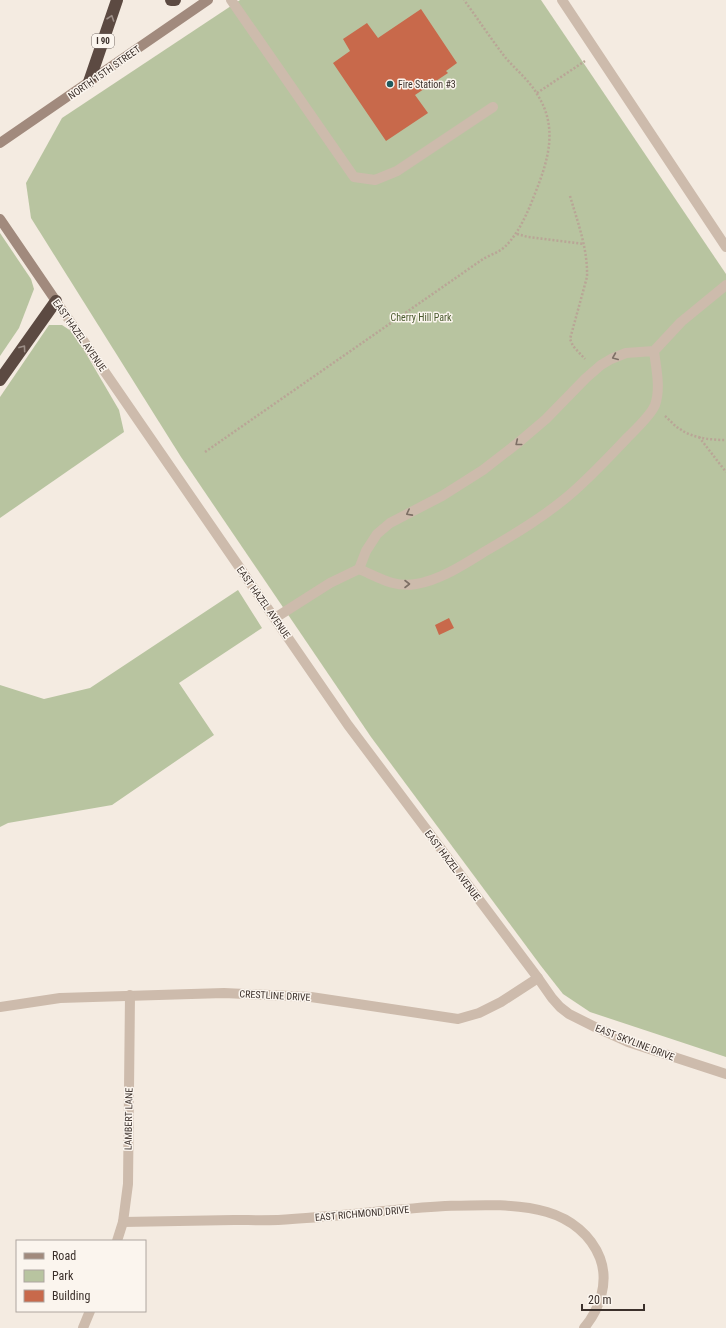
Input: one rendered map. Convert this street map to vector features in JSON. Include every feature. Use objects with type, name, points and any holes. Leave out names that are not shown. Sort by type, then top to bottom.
[{"type":"highway","name":"I 90","points":[[89,82],[117,0]]},
{"type":"highway","points":[[0,380],[56,301]]},
{"type":"main road","name":"NORTH 15TH STREET","points":[[0,143],[208,0]]},
{"type":"main road","name":"EAST HAZEL AVENUE","points":[[0,219],[56,301]]},
{"type":"street","points":[[231,0],[354,177],[375,180],[397,171],[493,106]]},
{"type":"street","points":[[562,0],[726,247]]},
{"type":"street","points":[[275,618],[330,583],[358,569],[366,551],[377,534],[390,524],[442,496],[483,470],[546,419],[586,378],[611,359],[626,353],[654,351],[681,322],[726,285]]},
{"type":"street","name":"EAST HAZEL AVENUE","points":[[56,301],[348,725],[538,978]]},
{"type":"street","points":[[358,569],[394,584],[414,584],[433,580],[474,559],[527,527],[574,491],[615,451],[655,406],[658,396],[658,385],[654,351]]},
{"type":"street","name":"CRESTLINE DRIVE","points":[[0,1007],[60,998],[224,992],[311,997],[458,1019],[479,1013],[501,1002],[538,978]]},
{"type":"street","name":"EAST SKYLINE DRIVE","points":[[538,978],[560,1007],[569,1014],[595,1028],[628,1042],[726,1074]]},
{"type":"street","name":"LAMBERT LANE","points":[[117,1240],[123,1222],[128,1184],[130,995]]},
{"type":"street","name":"EAST RICHMOND DRIVE","points":[[123,1222],[290,1220],[413,1208],[477,1205],[500,1205],[549,1212],[572,1223],[585,1233],[598,1253],[602,1264],[604,1280],[602,1295],[595,1313],[584,1328]]},
{"type":"street","points":[[83,1328],[90,1312]]},
{"type":"path","points":[[205,452],[483,260],[499,251],[516,234],[544,172],[550,143],[548,120],[537,93],[505,56],[464,0]]},
{"type":"path","points":[[537,93],[597,53]]},
{"type":"path","points":[[570,196],[584,244],[588,267],[587,277],[570,339],[573,346],[596,370]]},
{"type":"path","points":[[516,234],[528,237],[584,244]]},
{"type":"path","points":[[655,406],[680,430],[699,437],[726,440]]},
{"type":"path","points":[[699,437],[726,472]]},
{"type":"green space","name":"Cherry Hill Park","points":[[240,0],[541,0],[726,274],[726,1057],[590,1012],[563,994],[371,737],[181,457],[31,218],[26,183],[62,118]]},
{"type":"green space","points":[[0,233],[31,279],[34,289],[19,328],[0,356]]},
{"type":"green space","points":[[49,325],[62,325],[74,333],[119,410],[124,432],[0,518],[0,397]]},
{"type":"green space","points":[[238,590],[262,628],[179,683],[214,735],[112,805],[8,823],[0,827],[0,685],[44,699],[90,688]]},
{"type":"building","name":"Fire Station #3","points":[[421,9],[457,63],[446,71],[448,73],[415,95],[428,113],[386,141],[333,63],[350,51],[343,39],[367,23],[378,38]]},
{"type":"building","points":[[449,618],[454,628],[439,635],[435,625]]},
{"type":"place","name":"Fire Station #3","points":[[390,84]]}]
